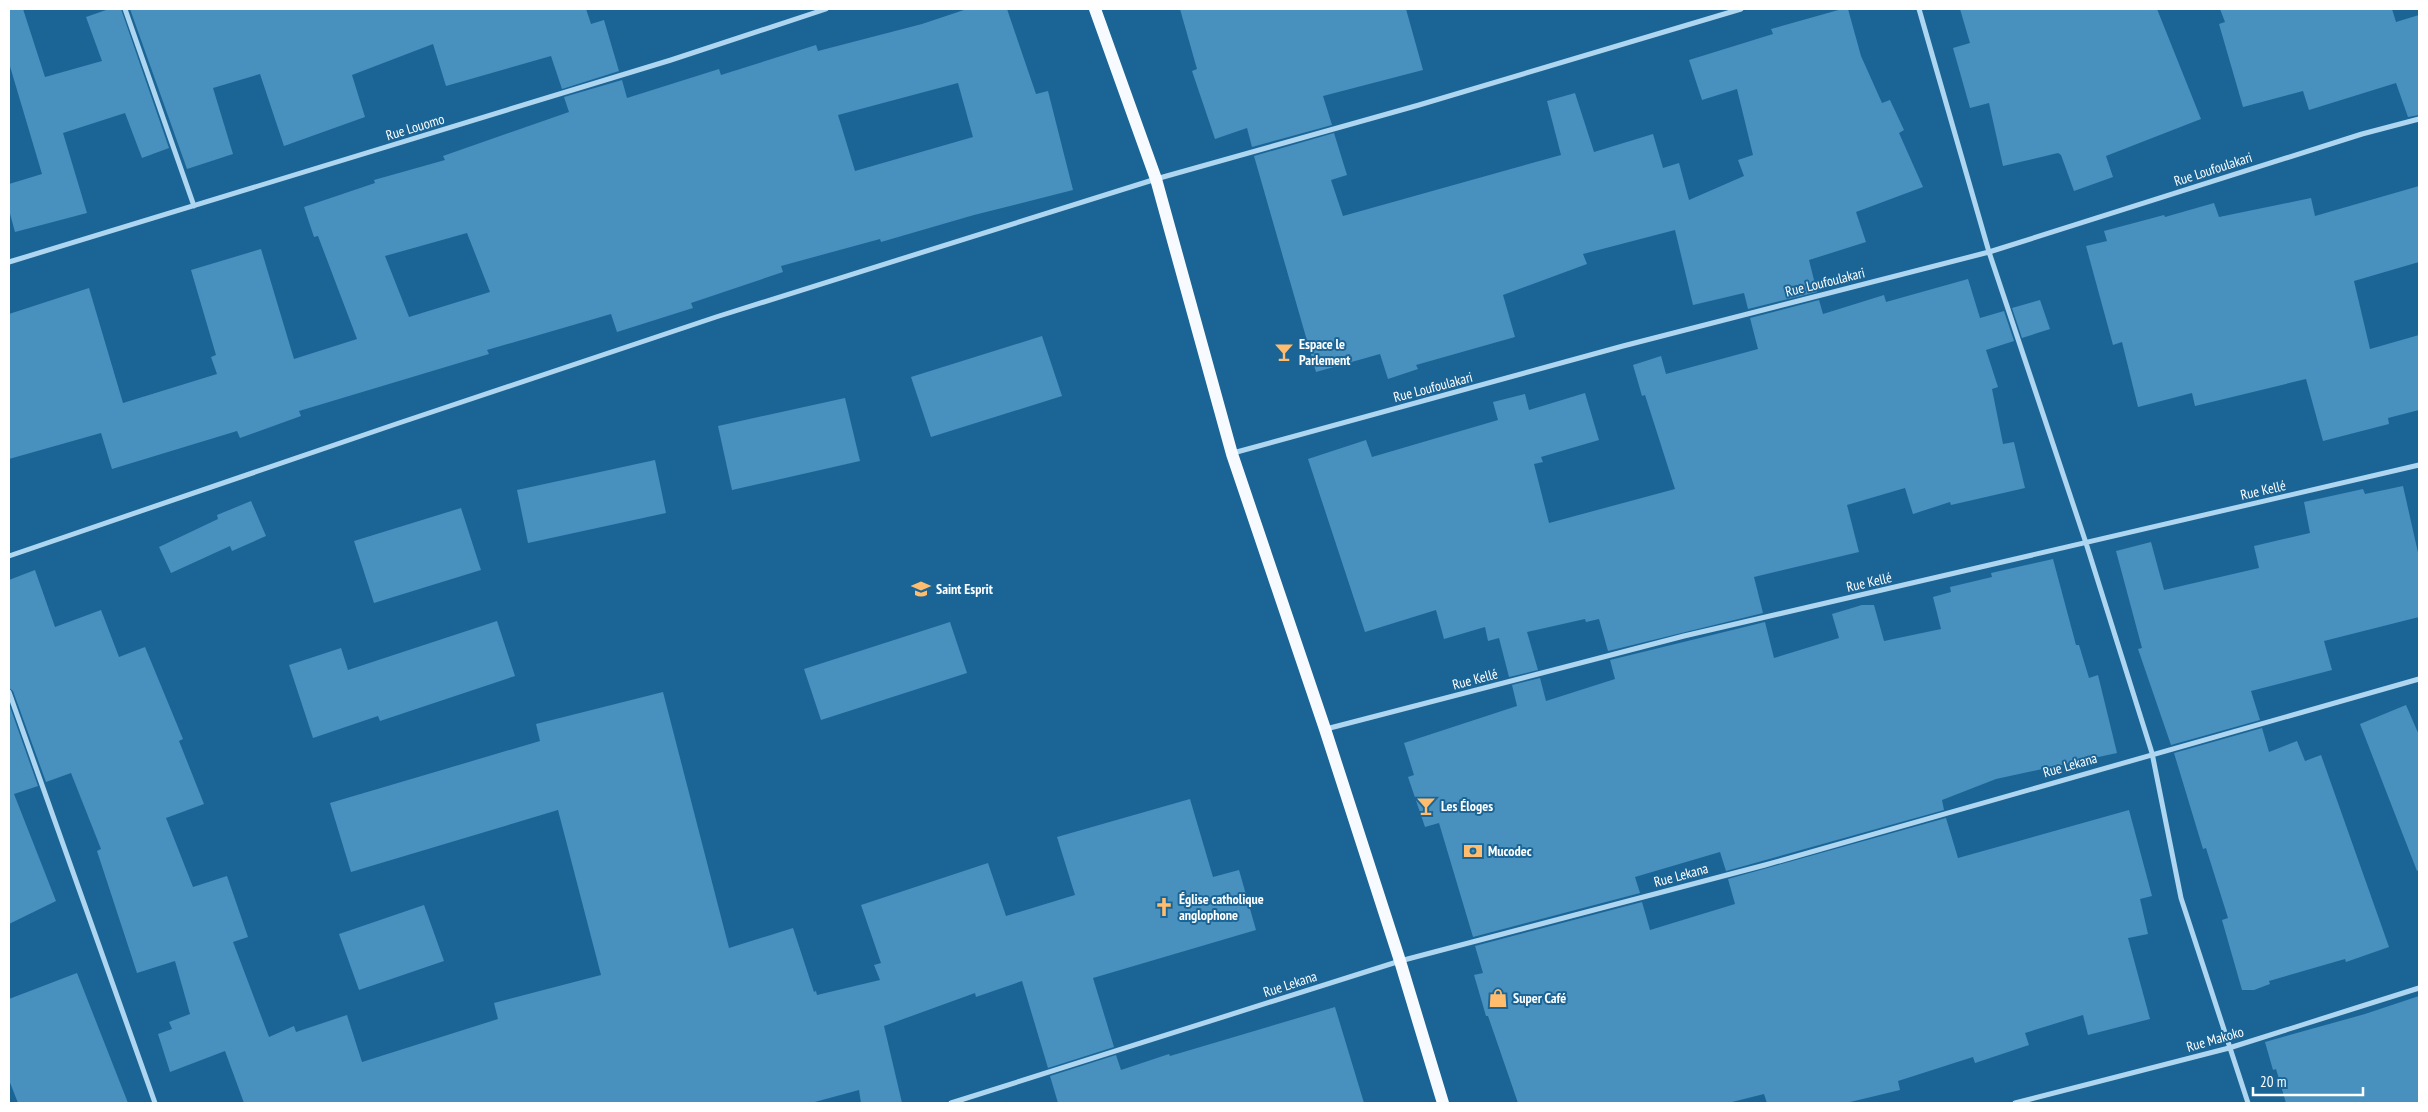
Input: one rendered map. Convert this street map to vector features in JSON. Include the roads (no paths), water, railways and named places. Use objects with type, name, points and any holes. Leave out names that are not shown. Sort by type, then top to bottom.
[{"type":"main road","points":[[1096,9],[1156,179],[1232,454],[1325,729],[1400,961],[1443,1103]]},
{"type":"street","points":[[125,9],[194,206]]},
{"type":"street","name":"Rue Louomo","points":[[9,262],[671,60],[826,9]]},
{"type":"street","points":[[9,556],[716,317],[1156,179],[1410,108],[1741,9]]},
{"type":"street","points":[[1920,9],[1989,252],[2086,543],[2152,753],[2181,898],[2248,1103]]},
{"type":"street","name":"Rue Loufoulakari","points":[[1232,454],[1623,346],[1989,252],[2362,134],[2419,119]]},
{"type":"street","name":"Rue Kellé","points":[[1325,729],[1684,636],[2419,465]]},
{"type":"street","name":"Rue Lekana","points":[[951,1103],[1400,961],[1765,865],[2152,753],[2419,679]]},
{"type":"street","points":[[9,692],[155,1103]]},
{"type":"street","name":"Rue Makoko","points":[[2015,1103],[2229,1048],[2419,988]]},
{"type":"place","name":"Espace le Parlement","points":[[1284,352]]},
{"type":"place","name":"Saint Esprit","points":[[921,589]]},
{"type":"place","name":"Les Éloges","points":[[1426,806]]},
{"type":"place","name":"Mucodec","points":[[1473,851]]},
{"type":"place","name":"Église catholique anglophone","points":[[1164,907]]},
{"type":"place","name":"Super Café","points":[[1498,998]]}]
